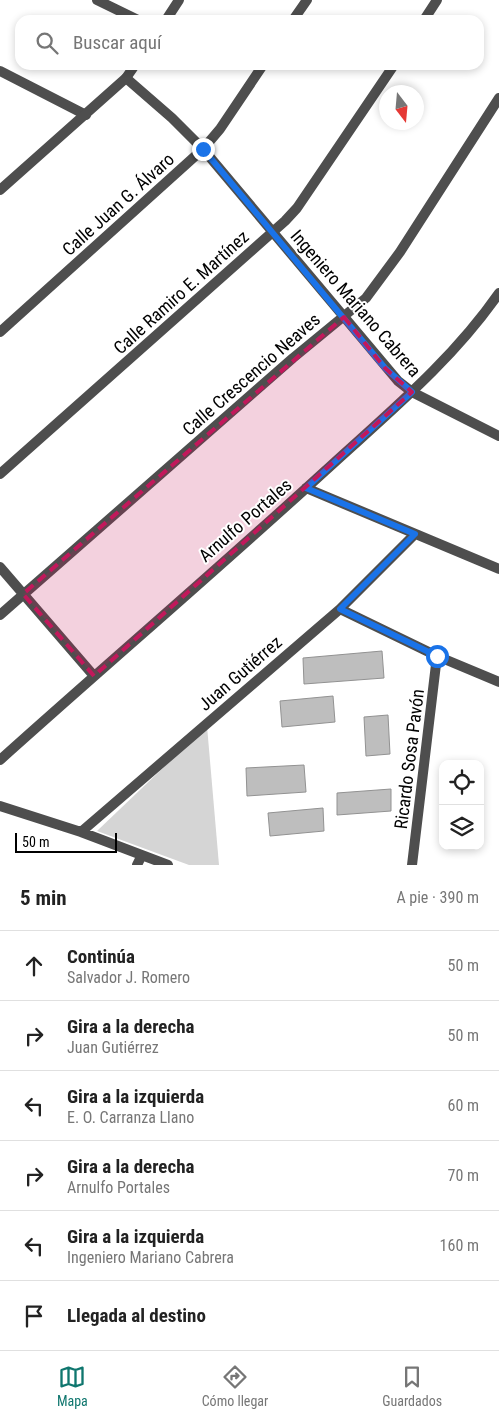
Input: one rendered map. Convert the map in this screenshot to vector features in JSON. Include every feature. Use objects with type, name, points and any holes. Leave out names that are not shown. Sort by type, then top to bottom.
[{"type":"street","points":[[97,0],[128,15]]},
{"type":"street","points":[[169,15],[179,0]]},
{"type":"street","points":[[296,15],[306,0]]},
{"type":"street","points":[[427,15],[437,0]]},
{"type":"street","points":[[0,190],[86,115],[126,78],[132,70]]},
{"type":"street","name":"Calle Juan G. Álvaro","points":[[0,332],[203,149],[220,129],[260,70]]},
{"type":"street","name":"Calle Ramiro E. Martínez","points":[[0,474],[273,232],[297,208],[391,70]]},
{"type":"street","points":[[0,71],[86,115]]},
{"type":"street","name":"Ingeniero Mariano Cabrera","points":[[126,78],[172,118],[203,149],[385,368],[412,392],[499,436]]},
{"type":"street","name":"Calle Crescencio Neaves","points":[[0,615],[293,358],[366,298],[400,252],[499,98]]},
{"type":"street","name":"Arnulfo Portales","points":[[0,760],[412,392],[458,346],[499,293]]},
{"type":"street","points":[[306,488],[499,570]]},
{"type":"street","name":"Juan Gutiérrez","points":[[81,832],[340,609],[415,534]]},
{"type":"street","points":[[0,568],[94,676]]},
{"type":"street","points":[[340,609],[437,656],[499,682]]},
{"type":"street","name":"Ricardo Sosa Pavón","points":[[412,865],[437,656]]},
{"type":"street","points":[[0,806],[81,832],[168,865]]},
{"type":"street","points":[[137,865],[142,854]]},
{"type":"highlighted area","points":[[344,317],[385,368],[412,392],[94,676],[23,594]]},
{"type":"shaded area","points":[[207,726],[219,865],[189,865],[97,831]]},
{"type":"building","points":[[382,651],[384,678],[304,684],[303,658]]},
{"type":"building","points":[[333,696],[335,722],[282,727],[280,701]]},
{"type":"building","points":[[388,715],[390,754],[366,756],[364,717]]},
{"type":"building","points":[[304,765],[306,792],[247,796],[246,768]]},
{"type":"building","points":[[391,789],[391,811],[337,815],[337,793]]},
{"type":"building","points":[[323,808],[324,831],[270,836],[268,813]]},
{"type":"route","points":[[203,149],[385,368],[412,392],[306,488],[415,534],[340,609],[437,656]]}]
